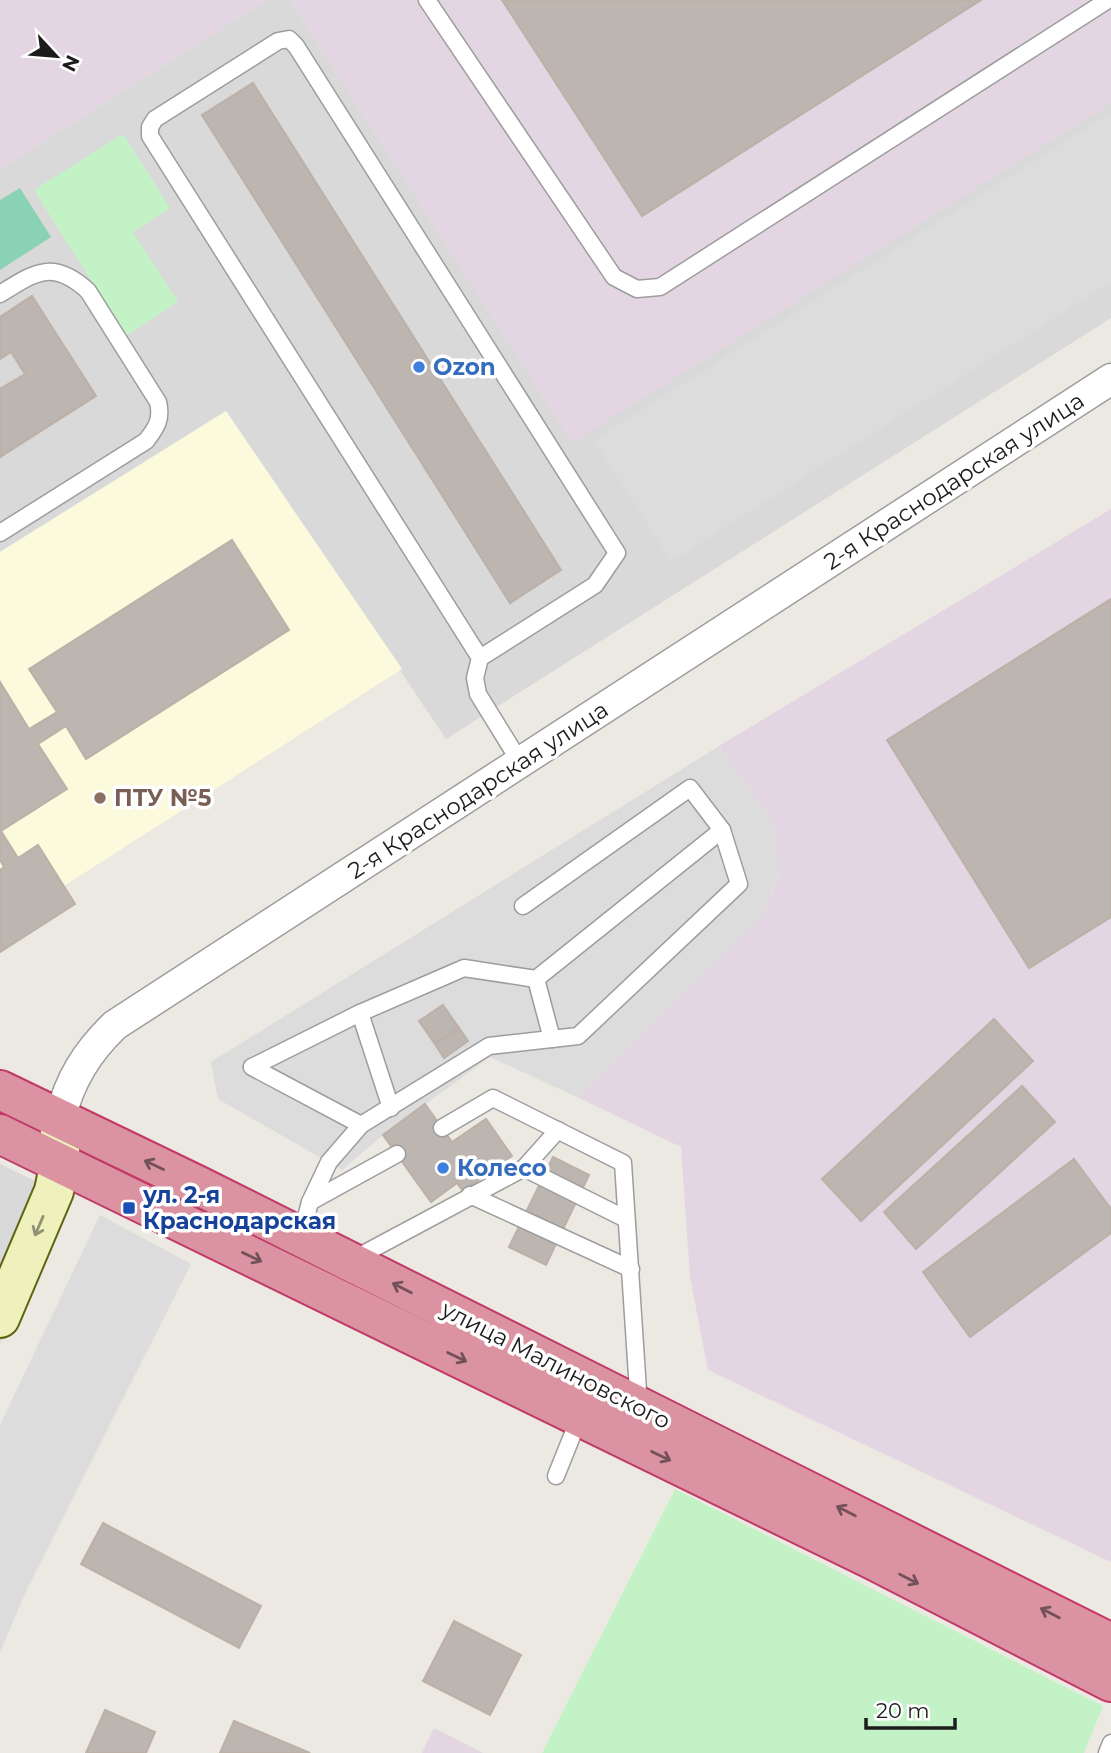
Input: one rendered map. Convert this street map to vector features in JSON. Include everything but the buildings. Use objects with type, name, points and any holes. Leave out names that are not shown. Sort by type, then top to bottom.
[{"type":"highway","name":"улица Малиновского","points":[[0,1090],[60,1118],[305,1220],[349,1261],[1111,1643]]},
{"type":"highway","name":"улица Малиновского","points":[[0,1134],[873,1560],[1111,1682]]},
{"type":"street","name":"2-я Краснодарская улица","points":[[0,1318],[54,1191],[60,1161],[60,1118],[67,1091],[80,1065],[115,1025],[1111,379]]},
{"type":"lane","points":[[426,0],[614,277],[637,289],[660,287],[1108,0]]},
{"type":"lane","points":[[480,658],[150,136],[150,127],[155,118],[278,41],[289,39],[296,46],[617,553],[596,585],[480,658],[475,678],[478,694],[520,762]]},
{"type":"lane","points":[[0,294],[45,270],[60,271],[75,279],[95,302],[158,402],[161,415],[156,428],[146,441],[0,533]]},
{"type":"lane","points":[[305,1220],[329,1162],[361,1125],[489,1046],[578,1036],[739,884],[722,830],[690,788],[523,906]]},
{"type":"lane","points":[[361,1125],[252,1068],[360,1013],[464,968],[536,979],[722,830]]},
{"type":"lane","points":[[536,979],[552,1039]]},
{"type":"lane","points":[[360,1013],[391,1108]]},
{"type":"lane","points":[[442,1128],[493,1098],[623,1163],[639,1407]]},
{"type":"lane","points":[[349,1261],[524,1168],[558,1130]]},
{"type":"lane","points":[[305,1220],[397,1154]]},
{"type":"lane","points":[[524,1168],[626,1219]]},
{"type":"lane","points":[[470,1195],[631,1269]]},
{"type":"lane","points":[[556,1476],[580,1416]]},
{"type":"lane","points":[[1107,1753],[1111,1743]]},
{"type":"shaded area","points":[[0,0],[267,0],[0,169]]},
{"type":"shaded area","points":[[267,0],[290,0],[572,442],[1111,103],[1111,318],[446,739],[226,411],[0,552],[0,169]]},
{"type":"shaded area","points":[[290,0],[1111,0],[1111,103],[572,443]]},
{"type":"shaded area","points":[[1111,112],[1111,282],[671,562],[594,440]]},
{"type":"shaded area","name":"ПТУ №5","points":[[226,411],[402,669],[0,927],[0,552]]},
{"type":"shaded area","points":[[1111,509],[1111,1562],[708,1370],[690,1277],[681,1147],[577,1097],[761,918],[780,874],[772,821],[719,746]]},
{"type":"shaded area","points":[[719,746],[772,821],[780,873],[761,918],[577,1097],[490,1057],[383,1135],[342,1170],[218,1099],[211,1062]]},
{"type":"shaded area","points":[[0,1164],[70,1198],[0,1344]]},
{"type":"shaded area","points":[[100,1215],[191,1264],[26,1591],[0,1652],[0,1425]]},
{"type":"shaded area","points":[[434,1728],[483,1753],[422,1753]]},
{"type":"green space","points":[[123,134],[170,208],[133,232],[178,302],[126,336],[34,190]]},
{"type":"green space","points":[[20,188],[51,237],[0,270],[0,200]]},
{"type":"green space","points":[[675,1489],[1103,1706],[1084,1753],[542,1753]]},
{"type":"place","name":"Ozon","points":[[419,367]]},
{"type":"place","name":"ПТУ №5","points":[[100,798]]},
{"type":"place","name":"Колесо","points":[[443,1168]]},
{"type":"place","name":"ул. 2-я Краснодарская","points":[[129,1208]]}]
